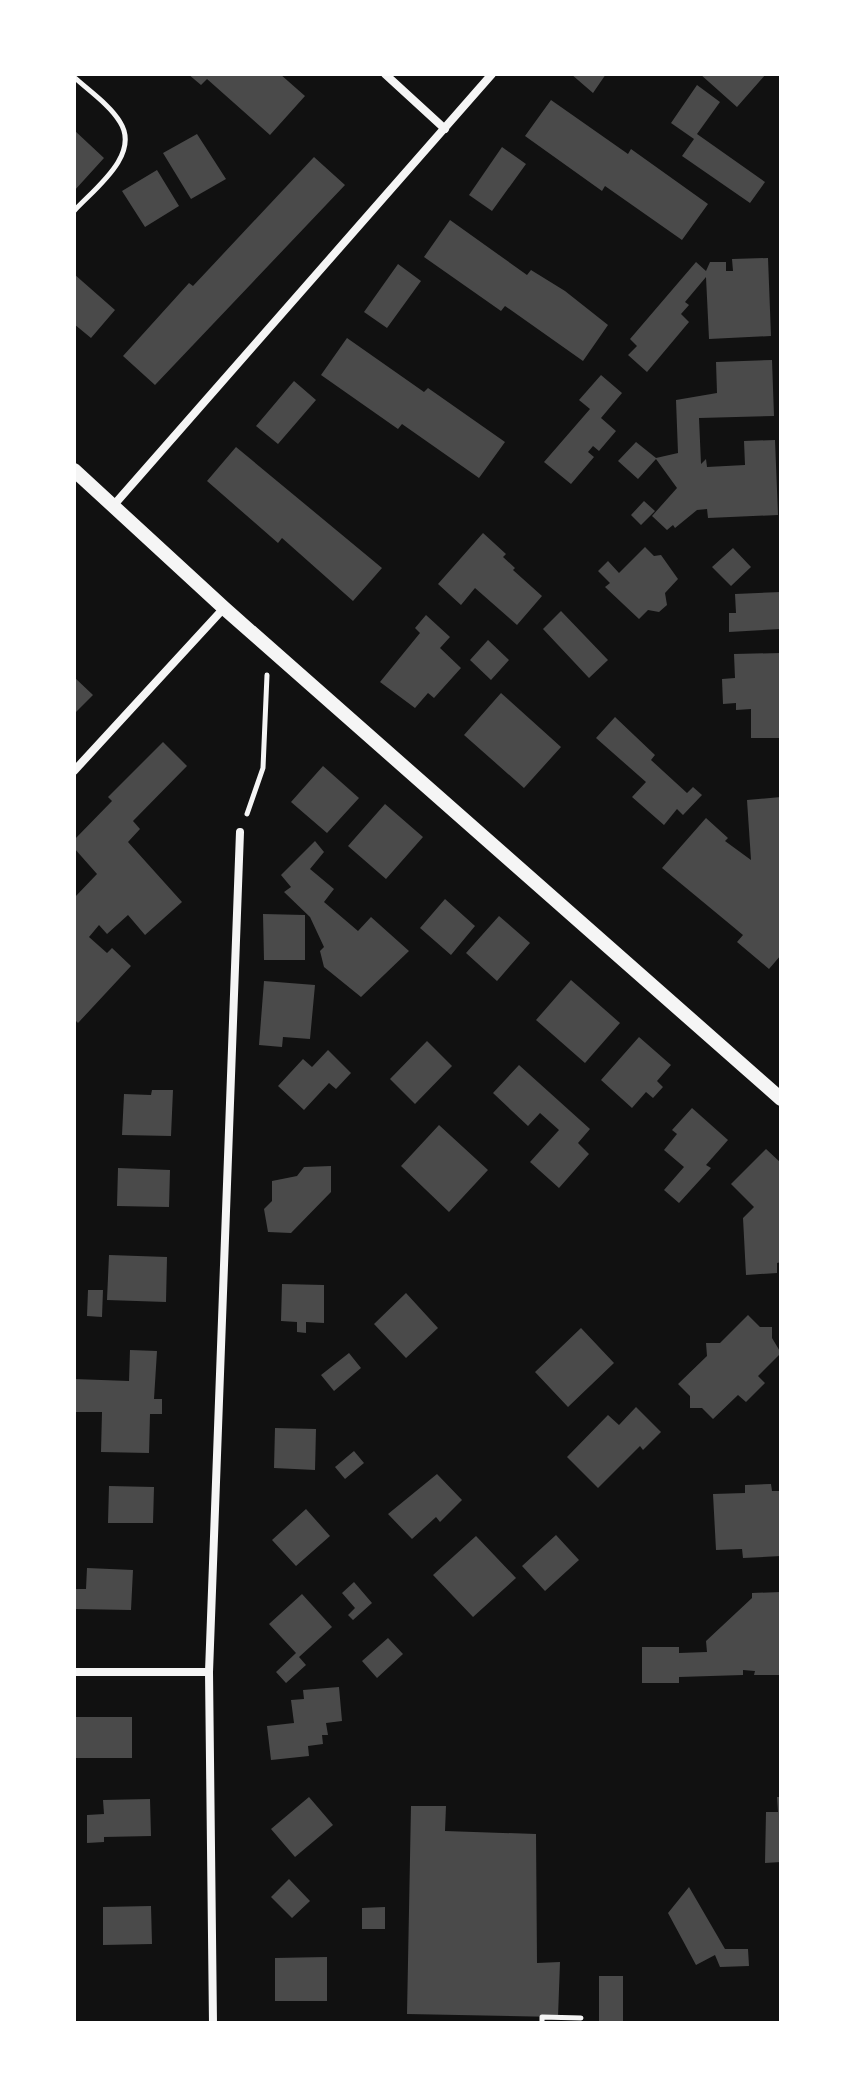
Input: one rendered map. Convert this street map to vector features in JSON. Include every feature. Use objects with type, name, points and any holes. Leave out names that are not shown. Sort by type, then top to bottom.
[{"type":"street","points":[[385,74],[445,129]]},
{"type":"street","points":[[113,506],[492,74]]},
{"type":"street","points":[[74,470],[224,608],[780,1095]]},
{"type":"street","points":[[74,771],[224,608]]},
{"type":"street","points":[[213,2023],[209,1672],[240,832]]},
{"type":"street","points":[[74,1672],[209,1672]]},
{"type":"path","points":[[74,77],[121,122],[125,137],[121,159],[74,211]]},
{"type":"path","points":[[240,832],[263,768],[268,646]]},
{"type":"path","points":[[542,2023],[542,2017],[581,2018]]},
{"type":"building","points":[[188,74],[280,74],[305,96],[270,135],[207,79],[201,85]]},
{"type":"building","points":[[571,74],[606,74],[593,93]]},
{"type":"building","points":[[700,74],[766,74],[737,107]]},
{"type":"building","points":[[697,85],[720,102],[697,134],[765,182],[750,203],[682,156],[694,139],[671,123]]},
{"type":"building","points":[[551,100],[628,154],[631,149],[708,204],[682,240],[605,186],[602,191],[525,136]]},
{"type":"building","points":[[74,130],[104,158],[74,191]]},
{"type":"building","points":[[197,134],[226,179],[191,199],[163,153]]},
{"type":"building","points":[[502,147],[526,164],[492,211],[469,195]]},
{"type":"building","points":[[314,157],[345,185],[155,385],[123,356],[189,283],[193,286]]},
{"type":"building","points":[[157,170],[179,206],[145,227],[122,191]]},
{"type":"building","points":[[450,220],[527,275],[531,270],[565,291],[608,325],[583,361],[505,306],[501,311],[424,257]]},
{"type":"building","points":[[768,258],[771,336],[709,339],[706,277],[685,302],[689,305],[681,314],[689,322],[647,372],[628,355],[637,346],[630,339],[696,262],[706,271],[710,262],[726,262],[726,271],[733,271],[732,259]]},
{"type":"building","points":[[398,264],[421,281],[387,328],[364,312]]},
{"type":"building","points":[[74,274],[115,310],[91,338],[74,324]]},
{"type":"building","points":[[347,338],[424,392],[428,388],[505,442],[479,478],[402,424],[398,429],[321,375]]},
{"type":"building","points":[[772,360],[774,416],[699,418],[701,464],[706,459],[707,467],[745,465],[744,441],[775,440],[778,515],[708,518],[707,509],[697,510],[675,528],[673,525],[667,530],[652,516],[677,488],[656,459],[638,479],[618,461],[636,442],[656,458],[678,453],[676,400],[717,393],[716,362]]},
{"type":"building","points":[[601,375],[622,393],[601,418],[616,431],[599,451],[593,446],[588,452],[594,457],[571,484],[544,462],[590,409],[579,400]]},
{"type":"building","points":[[294,381],[316,400],[278,444],[256,426]]},
{"type":"building","points":[[236,447],[382,568],[353,601],[282,538],[278,543],[207,481]]},
{"type":"building","points":[[644,501],[655,511],[641,525],[631,515]]},
{"type":"building","points":[[483,533],[506,554],[503,557],[515,568],[513,570],[542,596],[517,625],[475,588],[461,605],[438,584]]},
{"type":"building","points":[[645,547],[654,556],[661,555],[678,579],[665,593],[667,605],[659,612],[648,610],[639,619],[605,587],[610,583],[598,571],[608,561],[619,573]]},
{"type":"building","points":[[733,548],[751,567],[731,586],[712,567]]},
{"type":"building","points":[[781,592],[781,629],[729,632],[729,613],[736,613],[735,594]]},
{"type":"building","points":[[561,611],[608,660],[589,678],[543,629]]},
{"type":"building","points":[[426,615],[450,637],[440,648],[461,668],[434,698],[428,693],[415,708],[380,682],[420,633],[415,628]]},
{"type":"building","points":[[488,640],[509,660],[491,680],[470,660]]},
{"type":"building","points":[[781,653],[781,738],[751,738],[751,709],[736,710],[736,703],[723,704],[722,679],[735,678],[734,654]]},
{"type":"building","points":[[74,677],[93,695],[74,714]]},
{"type":"building","points":[[501,693],[561,747],[524,788],[464,735]]},
{"type":"building","points":[[615,717],[655,755],[651,760],[687,793],[693,787],[702,795],[683,815],[677,809],[664,825],[632,797],[646,782],[596,738]]},
{"type":"building","points":[[163,742],[187,766],[133,821],[140,829],[128,842],[182,902],[145,935],[128,915],[107,934],[99,925],[89,937],[107,953],[112,948],[131,966],[78,1023],[74,1019],[74,898],[97,874],[74,848],[74,840],[112,801],[108,797]]},
{"type":"building","points":[[323,766],[359,798],[327,833],[291,802]]},
{"type":"building","points":[[781,797],[781,955],[769,969],[737,942],[743,935],[662,868],[706,818],[728,838],[725,841],[751,860],[747,800]]},
{"type":"building","points":[[385,804],[423,837],[386,879],[348,846]]},
{"type":"building","points":[[315,841],[324,852],[310,869],[334,889],[324,902],[358,931],[371,917],[409,951],[361,997],[324,967],[320,951],[324,947],[310,917],[284,892],[291,887],[281,875]]},
{"type":"building","points":[[445,899],[475,926],[451,955],[420,928]]},
{"type":"building","points":[[263,914],[305,915],[305,960],[264,960]]},
{"type":"building","points":[[499,916],[530,943],[497,981],[466,953]]},
{"type":"building","points":[[571,980],[620,1023],[585,1063],[536,1020]]},
{"type":"building","points":[[264,981],[315,985],[310,1039],[283,1037],[282,1047],[259,1045]]},
{"type":"building","points":[[639,1037],[671,1065],[657,1081],[663,1087],[653,1098],[646,1092],[632,1108],[601,1080]]},
{"type":"building","points":[[427,1041],[452,1066],[415,1104],[390,1079]]},
{"type":"building","points":[[328,1050],[351,1073],[336,1089],[329,1083],[304,1110],[278,1086],[303,1059],[312,1067]]},
{"type":"building","points":[[519,1065],[590,1129],[578,1143],[589,1154],[559,1188],[530,1162],[559,1130],[540,1113],[528,1126],[493,1093]]},
{"type":"building","points":[[152,1090],[173,1090],[171,1136],[122,1135],[124,1094],[151,1095]]},
{"type":"building","points":[[692,1108],[728,1140],[706,1165],[711,1168],[679,1203],[664,1190],[684,1167],[664,1150],[677,1134],[672,1130]]},
{"type":"building","points":[[439,1125],[488,1170],[449,1212],[401,1166]]},
{"type":"building","points":[[766,1149],[781,1163],[781,1262],[777,1263],[777,1273],[746,1275],[743,1218],[754,1207],[731,1184]]},
{"type":"building","points":[[331,1166],[331,1192],[291,1233],[268,1232],[264,1209],[272,1201],[272,1181],[297,1176],[304,1167]]},
{"type":"building","points":[[118,1168],[170,1170],[169,1207],[117,1206]]},
{"type":"building","points":[[109,1255],[167,1257],[166,1302],[107,1300]]},
{"type":"building","points":[[282,1284],[324,1285],[324,1323],[306,1322],[306,1333],[297,1332],[297,1322],[281,1321]]},
{"type":"building","points":[[88,1290],[103,1290],[102,1317],[87,1316]]},
{"type":"building","points":[[406,1293],[438,1328],[406,1358],[374,1324]]},
{"type":"building","points":[[748,1315],[760,1327],[772,1327],[772,1338],[781,1353],[758,1376],[765,1383],[746,1402],[738,1395],[713,1419],[702,1408],[690,1408],[690,1396],[678,1384],[707,1356],[706,1343],[720,1343]]},
{"type":"building","points":[[581,1328],[614,1363],[568,1407],[535,1372]]},
{"type":"building","points":[[130,1350],[157,1351],[154,1399],[162,1399],[162,1414],[150,1414],[149,1453],[101,1452],[102,1412],[74,1412],[74,1379],[129,1381]]},
{"type":"building","points":[[349,1353],[361,1368],[334,1391],[321,1375]]},
{"type":"building","points":[[636,1407],[661,1432],[643,1450],[640,1446],[598,1488],[567,1457],[608,1415],[619,1425]]},
{"type":"building","points":[[275,1428],[316,1429],[315,1470],[274,1468]]},
{"type":"building","points":[[354,1451],[364,1463],[345,1479],[335,1467]]},
{"type":"building","points":[[437,1474],[462,1500],[440,1522],[436,1517],[412,1539],[388,1514]]},
{"type":"building","points":[[771,1484],[772,1491],[781,1491],[781,1556],[743,1558],[742,1549],[716,1550],[713,1494],[745,1493],[745,1485]]},
{"type":"building","points":[[109,1486],[154,1487],[153,1523],[108,1523]]},
{"type":"building","points":[[306,1509],[330,1536],[296,1566],[272,1540]]},
{"type":"building","points":[[556,1535],[579,1560],[545,1591],[522,1566]]},
{"type":"building","points":[[476,1536],[516,1578],[473,1617],[433,1575]]},
{"type":"building","points":[[87,1568],[133,1570],[131,1610],[74,1609],[74,1589],[86,1589]]},
{"type":"building","points":[[354,1582],[372,1603],[353,1620],[348,1615],[355,1608],[342,1593]]},
{"type":"building","points":[[781,1592],[781,1675],[754,1675],[755,1671],[743,1670],[743,1675],[679,1677],[679,1683],[642,1683],[642,1647],[679,1647],[679,1653],[707,1652],[706,1641],[752,1598],[752,1593]]},
{"type":"building","points":[[302,1594],[332,1627],[299,1657],[306,1665],[286,1683],[276,1672],[296,1653],[269,1624]]},
{"type":"building","points":[[388,1638],[403,1654],[377,1678],[362,1661]]},
{"type":"building","points":[[339,1687],[342,1721],[326,1723],[328,1735],[322,1735],[323,1744],[308,1746],[309,1756],[271,1760],[267,1726],[294,1723],[291,1700],[304,1699],[303,1690]]},
{"type":"building","points":[[74,1717],[132,1717],[132,1758],[74,1758]]},
{"type":"building","points":[[309,1797],[333,1825],[295,1857],[271,1829]]},
{"type":"building","points":[[777,1797],[781,1797],[781,1862],[765,1863],[766,1812],[778,1812]]},
{"type":"building","points":[[150,1799],[151,1836],[104,1837],[104,1842],[87,1843],[87,1815],[104,1814],[103,1800]]},
{"type":"building","points":[[411,1806],[446,1806],[445,1831],[536,1834],[537,1963],[560,1962],[558,2017],[407,2014]]},
{"type":"building","points":[[289,1879],[310,1901],[292,1918],[271,1897]]},
{"type":"building","points":[[689,1887],[725,1949],[748,1949],[749,1966],[720,1967],[715,1955],[696,1965],[668,1913]]},
{"type":"building","points":[[151,1906],[152,1944],[103,1945],[103,1907]]},
{"type":"building","points":[[385,1907],[385,1929],[362,1929],[362,1908]]},
{"type":"building","points":[[327,1957],[327,2001],[275,2001],[275,1958]]},
{"type":"building","points":[[599,1976],[623,1976],[623,2023],[599,2023]]}]
